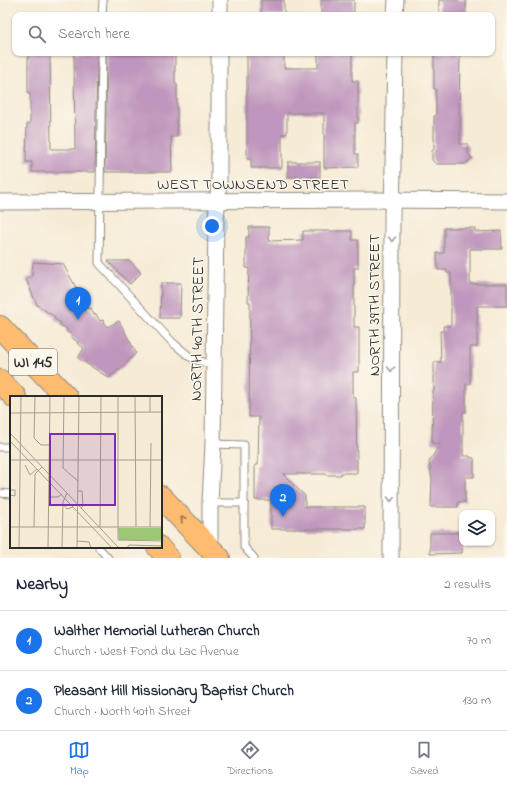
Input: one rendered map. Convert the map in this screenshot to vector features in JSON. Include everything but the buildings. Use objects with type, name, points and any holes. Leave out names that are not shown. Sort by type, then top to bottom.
[{"type":"main road","name":"WI 145","points":[[0,327],[65,396]]},
{"type":"main road","name":"WI 145","points":[[0,381],[15,396]]},
{"type":"main road","points":[[162,498],[213,555]]},
{"type":"main road","points":[[159,548],[168,558]]},
{"type":"street","points":[[220,0],[220,12]]},
{"type":"street","points":[[395,12],[396,0]]},
{"type":"street","name":"NORTH 40TH STREET","points":[[213,555],[210,503],[213,444],[217,201],[219,183],[219,56]]},
{"type":"street","name":"NORTH 39TH STREET","points":[[391,558],[392,200],[395,56]]},
{"type":"street","name":"WEST TOWNSEND STREET","points":[[0,202],[392,200],[507,201]]},
{"type":"lane","points":[[102,12],[103,0]]},
{"type":"lane","points":[[102,56],[100,263],[172,342],[190,357],[214,366]]},
{"type":"lane","points":[[213,444],[244,444],[244,547],[254,558]]},
{"type":"lane","points":[[0,493],[10,494]]},
{"type":"lane","points":[[210,503],[244,503]]},
{"type":"lane","points":[[100,548],[108,558]]},
{"type":"place","name":"Walther Memorial Lutheran Church","points":[[78,320]]},
{"type":"place","name":"Pleasant Hill Missionary Baptist Church","points":[[283,517]]}]
